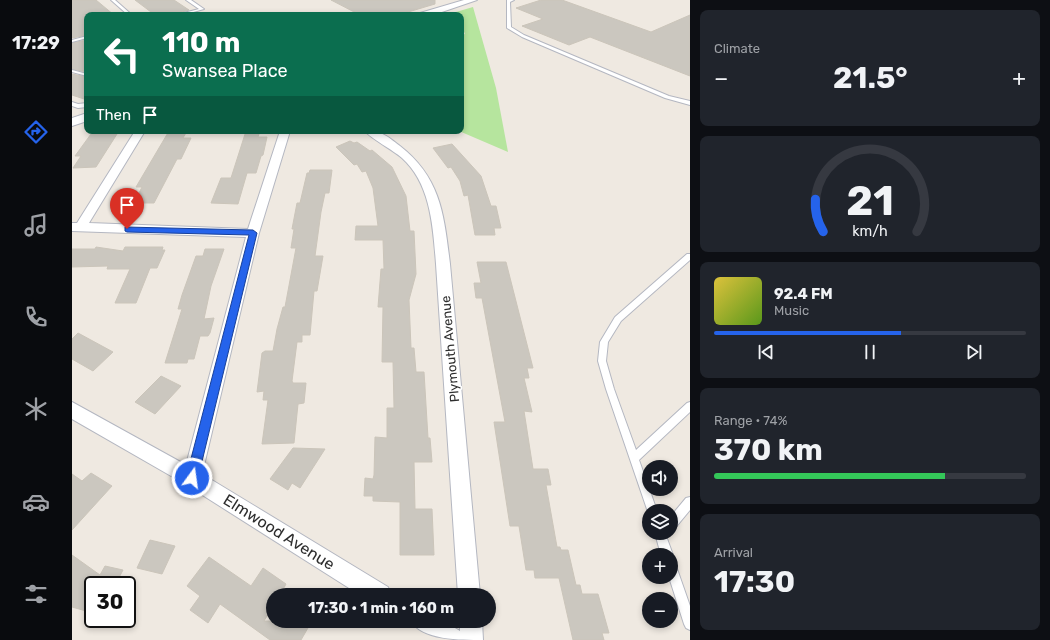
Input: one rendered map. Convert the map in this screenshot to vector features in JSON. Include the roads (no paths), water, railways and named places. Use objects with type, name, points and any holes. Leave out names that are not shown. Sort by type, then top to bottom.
[{"type":"street","points":[[433,12],[473,0]]},
{"type":"street","points":[[72,122],[84,118]]},
{"type":"street","points":[[76,227],[138,134]]},
{"type":"street","points":[[192,478],[253,233],[284,134]]},
{"type":"street","name":"Plymouth Avenue","points":[[376,134],[383,138],[408,158],[425,179],[435,214],[441,252],[450,344],[468,588]]},
{"type":"street","points":[[76,227],[253,233]]},
{"type":"street","name":"Elmwood Avenue","points":[[72,410],[192,478],[369,588]]},
{"type":"street","points":[[433,628],[453,640]]},
{"type":"street","points":[[471,628],[472,640]]},
{"type":"lane","points":[[113,0],[127,12]]},
{"type":"lane","points":[[188,0],[202,9],[190,12]]},
{"type":"lane","points":[[512,0],[508,1],[508,28],[523,36],[667,97],[690,103]]},
{"type":"lane","points":[[72,41],[84,39]]},
{"type":"lane","points":[[72,71],[84,74]]},
{"type":"lane","points":[[72,104],[78,106],[84,105]]},
{"type":"lane","points":[[650,504],[602,360],[604,342],[618,319],[690,256]]},
{"type":"lane","points":[[634,458],[690,406]]},
{"type":"lane","points":[[678,516],[690,502]]},
{"type":"lane","points":[[677,584],[690,624]]}]
